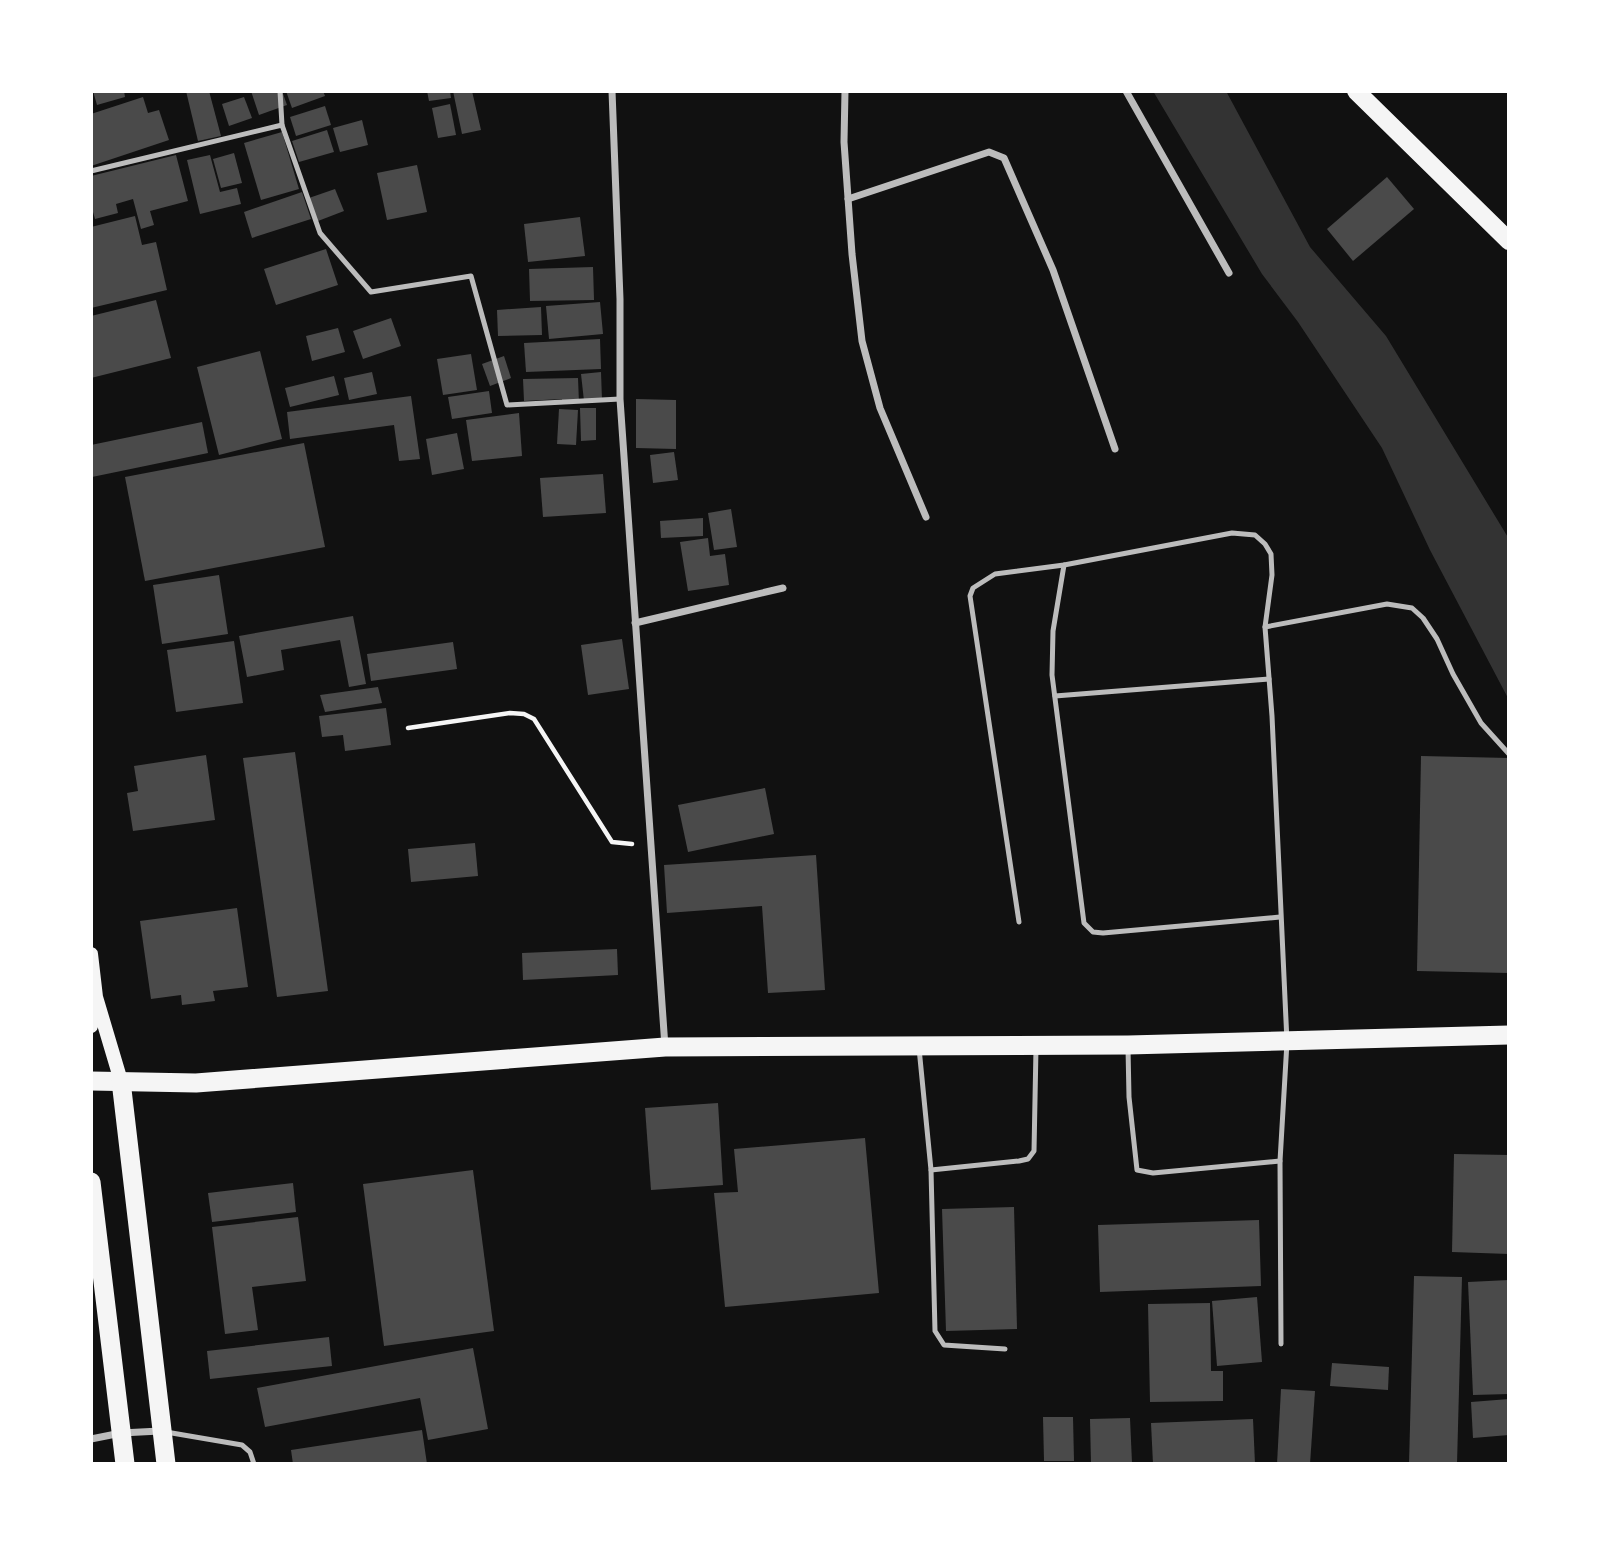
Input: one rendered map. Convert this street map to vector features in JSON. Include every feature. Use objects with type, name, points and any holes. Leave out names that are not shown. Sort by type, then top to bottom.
[{"type":"highway","points":[[91,1081],[196,1083],[665,1047],[1128,1045],[1509,1035]]},
{"type":"highway","points":[[121,1081],[166,1464]]},
{"type":"highway","points":[[91,1182],[125,1464]]},
{"type":"main road","points":[[1356,91],[1509,241]]},
{"type":"main road","points":[[91,954],[96,997],[121,1081]]},
{"type":"main road","points":[[91,1026],[96,997]]},
{"type":"street","points":[[612,91],[621,299],[620,399],[665,1047]]},
{"type":"street","points":[[845,91],[844,142],[862,341],[880,408],[926,517]]},
{"type":"street","points":[[1126,91],[1229,273]]},
{"type":"street","points":[[848,199],[989,152],[1004,158],[1053,270],[1115,449]]},
{"type":"street","points":[[635,623],[783,588]]},
{"type":"street","points":[[91,1439],[121,1433],[163,1431]]},
{"type":"lane","points":[[279,91],[282,125],[320,233],[371,292],[471,276],[507,405],[620,399]]},
{"type":"lane","points":[[91,171],[282,125]]},
{"type":"lane","points":[[1019,922],[970,596],[973,588],[995,574],[1065,565],[1232,533],[1255,535],[1271,554],[1272,575],[1265,627],[1287,1042],[1280,1161],[1280,1343]]},
{"type":"lane","points":[[1065,565],[1053,631],[1052,675],[1084,923],[1089,930],[1102,933],[1280,917]]},
{"type":"lane","points":[[1265,627],[1387,604],[1412,608],[1423,618],[1437,639],[1481,723],[1509,754]]},
{"type":"lane","points":[[1055,696],[1269,678]]},
{"type":"lane","points":[[931,1170],[1019,1161],[1032,1155],[1036,1045]]},
{"type":"lane","points":[[1128,1045],[1129,1097],[1137,1170],[1153,1173],[1280,1161]]},
{"type":"lane","points":[[919,1046],[931,1170],[935,1331],[944,1345],[1005,1349]]},
{"type":"lane","points":[[163,1431],[242,1445],[250,1452],[254,1464]]},
{"type":"path","points":[[408,728],[510,713],[524,714],[534,719],[612,842],[651,844]]},
{"type":"shaded area","points":[[1153,91],[1226,91],[1310,247],[1386,336],[1509,539],[1509,700],[1430,550],[1382,448],[1298,322],[1262,274]]},
{"type":"building","points":[[93,91],[124,91],[125,97],[97,105]]},
{"type":"building","points":[[186,91],[209,91],[221,136],[198,141]]},
{"type":"building","points":[[251,91],[282,91],[287,105],[259,115]]},
{"type":"building","points":[[286,91],[323,91],[325,96],[292,108]]},
{"type":"building","points":[[427,91],[450,91],[451,98],[429,101]]},
{"type":"building","points":[[453,91],[472,91],[481,130],[462,134]]},
{"type":"building","points":[[143,97],[148,113],[159,110],[169,140],[91,166],[91,114]]},
{"type":"building","points":[[244,97],[252,118],[229,126],[222,104]]},
{"type":"building","points":[[450,104],[456,135],[438,138],[432,108]]},
{"type":"building","points":[[325,106],[331,125],[296,136],[290,117]]},
{"type":"building","points":[[362,120],[368,145],[340,152],[333,128]]},
{"type":"building","points":[[327,130],[334,152],[299,162],[292,141]]},
{"type":"building","points":[[282,132],[299,189],[261,200],[244,143]]},
{"type":"building","points":[[234,153],[242,183],[221,188],[213,159]]},
{"type":"building","points":[[176,155],[188,201],[150,211],[154,225],[141,229],[133,199],[116,204],[118,213],[95,219],[91,205],[91,176]]},
{"type":"building","points":[[210,155],[220,192],[237,188],[241,204],[200,214],[187,160]]},
{"type":"building","points":[[417,165],[427,212],[387,220],[377,173]]},
{"type":"building","points":[[1387,177],[1414,209],[1353,261],[1327,229]]},
{"type":"building","points":[[335,189],[344,211],[318,221],[309,198]]},
{"type":"building","points":[[302,192],[311,219],[252,238],[244,212]]},
{"type":"building","points":[[135,216],[142,245],[156,242],[167,290],[91,308],[91,227]]},
{"type":"building","points":[[580,217],[585,256],[528,262],[524,224]]},
{"type":"building","points":[[326,249],[338,285],[276,305],[264,269]]},
{"type":"building","points":[[593,267],[594,300],[530,301],[529,269]]},
{"type":"building","points":[[156,300],[171,358],[91,378],[91,316]]},
{"type":"building","points":[[600,302],[603,334],[549,339],[546,306]]},
{"type":"building","points":[[541,307],[542,335],[498,336],[497,310]]},
{"type":"building","points":[[391,318],[401,346],[363,359],[353,331]]},
{"type":"building","points":[[338,328],[345,352],[312,361],[306,336]]},
{"type":"building","points":[[600,339],[601,369],[526,372],[524,343]]},
{"type":"building","points":[[260,351],[282,439],[219,455],[197,367]]},
{"type":"building","points":[[471,354],[477,390],[443,395],[437,359]]},
{"type":"building","points":[[504,356],[511,378],[490,386],[482,364]]},
{"type":"building","points":[[372,372],[377,394],[349,400],[344,378]]},
{"type":"building","points":[[601,372],[602,400],[584,401],[581,374]]},
{"type":"building","points":[[334,376],[339,395],[290,407],[285,388]]},
{"type":"building","points":[[578,378],[579,403],[562,403],[562,399],[524,401],[523,379]]},
{"type":"building","points":[[489,391],[492,413],[452,419],[448,397]]},
{"type":"building","points":[[411,396],[420,459],[399,461],[394,425],[290,439],[287,412]]},
{"type":"building","points":[[636,399],[676,400],[676,449],[636,448]]},
{"type":"building","points":[[580,408],[596,408],[596,440],[581,441]]},
{"type":"building","points":[[559,409],[578,410],[576,445],[557,444]]},
{"type":"building","points":[[519,413],[522,456],[472,461],[466,420]]},
{"type":"building","points":[[202,422],[208,453],[92,477],[91,445]]},
{"type":"building","points":[[457,433],[464,469],[432,475],[426,439]]},
{"type":"building","points":[[304,443],[325,547],[145,581],[125,477]]},
{"type":"building","points":[[674,452],[678,480],[653,483],[650,455]]},
{"type":"building","points":[[603,474],[606,513],[543,517],[540,478]]},
{"type":"building","points":[[731,509],[737,547],[714,550],[708,513]]},
{"type":"building","points":[[703,518],[703,536],[661,538],[660,521]]},
{"type":"building","points":[[708,538],[710,556],[725,554],[729,585],[688,591],[680,542]]},
{"type":"building","points":[[219,575],[228,634],[162,644],[153,585]]},
{"type":"building","points":[[353,616],[366,684],[349,687],[340,640],[281,650],[284,670],[247,677],[239,636]]},
{"type":"building","points":[[622,639],[629,689],[588,695],[581,645]]},
{"type":"building","points":[[234,641],[243,703],[176,712],[167,650]]},
{"type":"building","points":[[453,642],[457,669],[371,681],[367,654]]},
{"type":"building","points":[[378,687],[382,703],[325,712],[320,695]]},
{"type":"building","points":[[386,708],[391,745],[345,751],[343,735],[322,737],[319,716]]},
{"type":"building","points":[[295,752],[328,991],[277,997],[243,758]]},
{"type":"building","points":[[206,755],[215,820],[133,831],[127,793],[138,791],[134,766]]},
{"type":"building","points":[[1421,756],[1509,758],[1509,973],[1417,971]]},
{"type":"building","points":[[765,788],[774,834],[688,852],[678,805]]},
{"type":"building","points":[[475,843],[478,876],[411,882],[408,849]]},
{"type":"building","points":[[816,855],[825,990],[768,993],[762,906],[667,913],[664,865]]},
{"type":"building","points":[[237,908],[248,987],[213,991],[215,1001],[182,1005],[181,995],[151,999],[140,921]]},
{"type":"building","points":[[617,949],[618,975],[523,980],[522,953]]},
{"type":"building","points":[[718,1103],[723,1185],[651,1190],[645,1108]]},
{"type":"building","points":[[865,1138],[879,1293],[725,1307],[714,1193],[738,1192],[734,1149]]},
{"type":"building","points":[[1454,1154],[1509,1155],[1509,1254],[1452,1252]]},
{"type":"building","points":[[473,1170],[494,1331],[384,1346],[363,1184]]},
{"type":"building","points":[[293,1183],[296,1212],[212,1222],[208,1193]]},
{"type":"building","points":[[1014,1207],[1017,1329],[946,1331],[942,1209]]},
{"type":"building","points":[[298,1217],[306,1281],[252,1287],[258,1330],[225,1334],[212,1227]]},
{"type":"building","points":[[1259,1220],[1261,1286],[1100,1292],[1098,1225]]},
{"type":"building","points":[[1414,1276],[1462,1277],[1457,1464],[1409,1464]]},
{"type":"building","points":[[1509,1280],[1509,1394],[1473,1395],[1468,1282]]},
{"type":"building","points":[[1257,1297],[1262,1362],[1217,1366],[1212,1301]]},
{"type":"building","points":[[1210,1303],[1211,1371],[1223,1371],[1223,1401],[1150,1402],[1148,1304]]},
{"type":"building","points":[[329,1337],[332,1366],[210,1379],[207,1351]]},
{"type":"building","points":[[473,1348],[488,1429],[428,1440],[420,1398],[265,1427],[257,1388]]},
{"type":"building","points":[[1332,1363],[1389,1367],[1388,1390],[1330,1386]]},
{"type":"building","points":[[1281,1389],[1315,1391],[1310,1464],[1277,1464]]},
{"type":"building","points":[[1509,1399],[1509,1435],[1473,1438],[1471,1402]]},
{"type":"building","points":[[1043,1417],[1073,1417],[1074,1461],[1044,1461]]},
{"type":"building","points":[[1130,1418],[1132,1463],[1091,1464],[1090,1419]]},
{"type":"building","points":[[1253,1419],[1255,1464],[1153,1464],[1151,1423]]},
{"type":"building","points":[[422,1430],[427,1464],[293,1464],[291,1450]]}]
